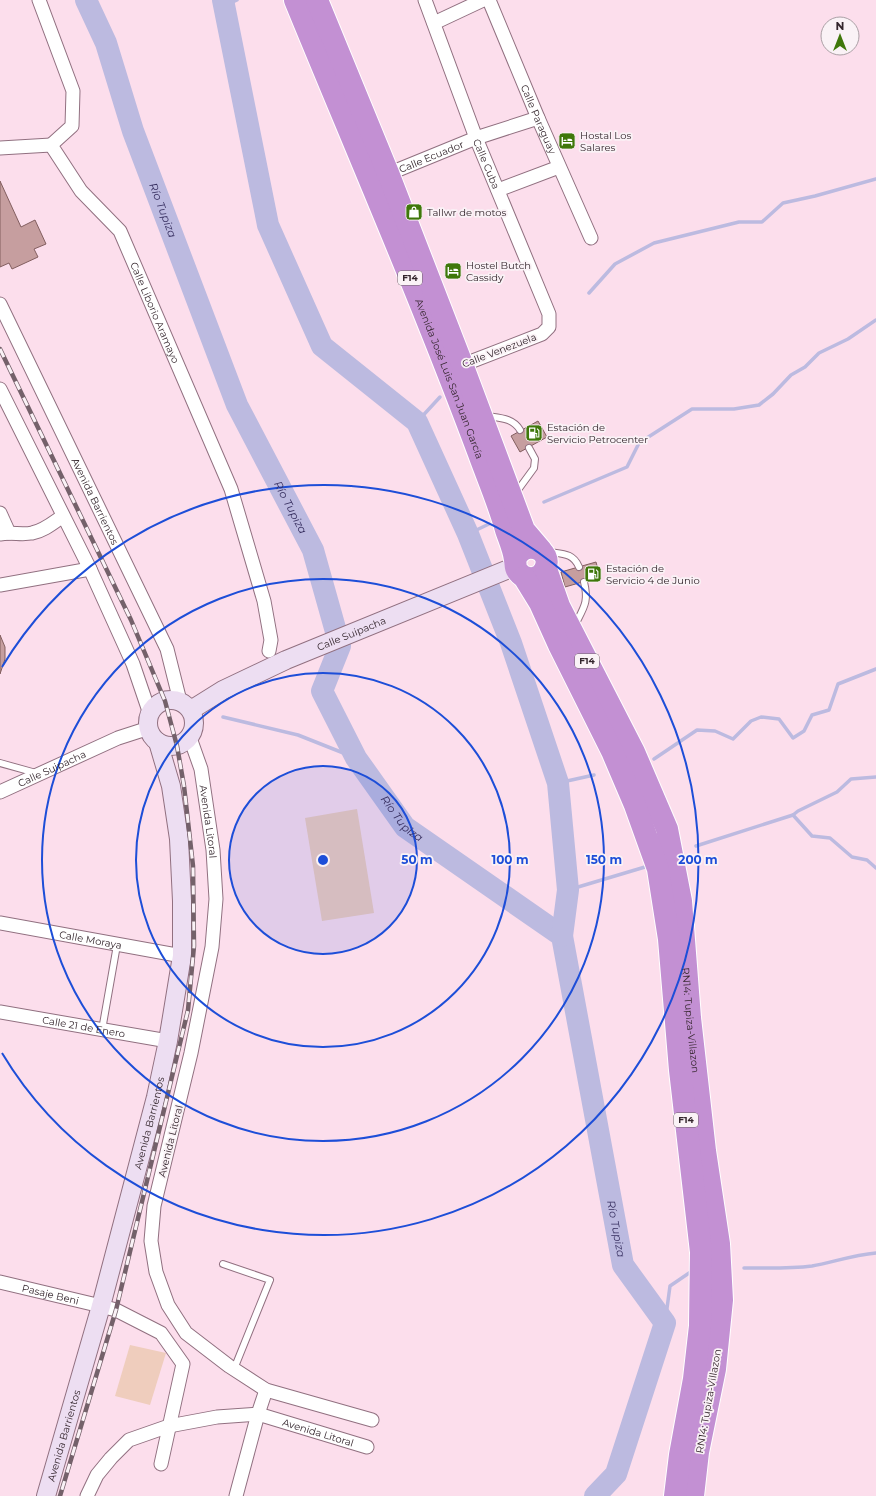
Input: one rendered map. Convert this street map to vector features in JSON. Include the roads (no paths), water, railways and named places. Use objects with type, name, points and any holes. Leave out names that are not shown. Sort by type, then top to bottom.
[{"type":"highway","name":"Avenida José Luis San Juan García","points":[[295,0],[379,177]]},
{"type":"highway","name":"Avenida José Luis San Juan García","points":[[317,0],[379,177],[455,367],[518,568]]},
{"type":"highway","name":"Avenida José Luis San Juan García","points":[[455,367],[482,416],[524,530],[543,560]]},
{"type":"highway","points":[[531,547],[543,560],[539,577],[529,579],[518,568],[521,551],[526,548],[531,547]]},
{"type":"highway","name":"RN14: Tupiza-Villazon","points":[[543,560],[559,606],[634,752],[642,797]]},
{"type":"highway","name":"RN14: Tupiza-Villazon","points":[[518,568],[540,603],[558,645],[612,751],[642,797],[667,829],[670,893],[690,1018],[705,1151],[706,1213],[719,1244],[722,1300],[715,1369],[675,1496]]},
{"type":"highway","name":"RN14: Tupiza-Villazon","points":[[693,1435],[693,1496]]},
{"type":"street","points":[[0,148],[51,145],[72,126],[73,91],[39,0]]},
{"type":"street","name":"Calle Cuba","points":[[425,0],[476,138],[549,314],[549,327]]},
{"type":"street","points":[[434,23],[483,0]]},
{"type":"street","name":"Calle Paraguay","points":[[489,0],[538,118],[591,238]]},
{"type":"street","name":"Calle Ecuador","points":[[379,177],[476,138],[538,118]]},
{"type":"street","name":"Calle Liborio Aramayo","points":[[51,145],[81,191],[120,231],[231,489],[264,601],[271,640],[269,651]]},
{"type":"street","points":[[498,190],[559,167]]},
{"type":"street","name":"Avenida Barrientos","points":[[0,304],[167,649],[185,706]]},
{"type":"street","name":"Calle Venezuela","points":[[455,367],[542,334],[549,327]]},
{"type":"street","name":"Avenida Barrientos","points":[[0,389],[90,569],[133,664],[171,786],[179,838],[182,901],[182,956],[168,1041],[156,1097],[101,1306],[46,1496]]},
{"type":"street","points":[[0,514],[4,533],[32,533],[42,530],[63,516]]},
{"type":"street","name":"Calle Suipacha","points":[[185,706],[286,660],[518,568]]},
{"type":"street","points":[[0,585],[90,569]]},
{"type":"street","points":[[172,700],[185,706],[194,718],[195,725],[190,738],[184,743],[171,747],[152,728],[159,704],[172,700]]},
{"type":"street","name":"Calle Suipacha","points":[[0,792],[118,738],[152,728]]},
{"type":"street","name":"Avenida Litoral","points":[[190,738],[201,769],[213,850],[216,899],[212,947],[191,1053],[154,1206],[151,1241],[156,1272],[168,1305],[186,1333],[234,1369],[266,1390],[372,1420]]},
{"type":"street","name":"Calle Moraya","points":[[0,923],[182,956]]},
{"type":"street","name":"Calle 21 de Enero","points":[[0,1012],[168,1041]]},
{"type":"street","name":"Pasaje Beni","points":[[0,1282],[116,1310],[161,1333],[183,1364],[161,1464]]},
{"type":"street","points":[[236,1496],[266,1390]]},
{"type":"street","name":"Avenida Litoral","points":[[87,1496],[97,1475],[111,1458],[130,1440],[169,1426],[216,1417],[258,1414],[367,1447]]},
{"type":"lane","points":[[482,416],[508,419],[517,425],[520,430]]},
{"type":"lane","points":[[512,499],[534,468],[535,459],[529,448]]},
{"type":"lane","points":[[543,560],[569,555],[576,561],[579,567]]},
{"type":"lane","points":[[572,632],[586,602],[584,582]]},
{"type":"lane","points":[[0,763],[40,774]]},
{"type":"lane","points":[[102,1030],[117,945]]},
{"type":"lane","points":[[223,1264],[270,1280],[234,1369]]},
{"type":"waterway","name":"Río Tupiza","points":[[86,0],[106,43],[133,131],[237,405],[313,550],[340,646],[322,691],[356,758],[405,827],[562,936],[623,1265],[665,1323],[616,1474],[595,1496]]},
{"type":"waterway","name":"Río Tupiza","points":[[223,0],[268,225],[322,346],[417,422],[468,534],[511,643],[558,783],[568,890],[562,936]]},
{"type":"waterway","points":[[224,6],[237,0]]},
{"type":"waterway","points":[[589,293],[615,264],[654,243],[739,222],[762,222],[783,203],[815,196],[876,179]]},
{"type":"waterway","points":[[544,502],[627,467],[639,443],[692,409],[734,409],[759,405],[773,394],[791,375],[805,367],[819,353],[848,339],[876,320]]},
{"type":"waterway","points":[[417,422],[440,397]]},
{"type":"waterway","points":[[468,534],[489,524]]},
{"type":"waterway","points":[[654,759],[697,730],[715,731],[733,739],[751,721],[761,717],[779,719],[793,738],[804,731],[812,715],[829,710],[838,684],[876,669]]},
{"type":"waterway","points":[[223,717],[298,735],[356,758]]},
{"type":"waterway","points":[[558,783],[594,775]]},
{"type":"waterway","points":[[696,846],[793,815],[798,811],[837,792],[851,779],[876,777]]},
{"type":"waterway","points":[[793,815],[812,836],[830,838],[852,857],[867,860],[876,868]]},
{"type":"waterway","points":[[568,890],[645,867]]},
{"type":"waterway","points":[[744,1268],[786,1268],[812,1266],[876,1253]]},
{"type":"waterway","points":[[665,1323],[670,1286],[692,1271]]},
{"type":"railway","points":[[0,349],[131,620],[165,701],[177,746],[184,786],[193,866],[194,946],[188,1010],[116,1310],[60,1496]]},
{"type":"place","name":"Hostal Los Salares","points":[[567,141]]},
{"type":"place","name":"Tallwr de motos","points":[[414,212]]},
{"type":"place","name":"Hostel Butch Cassidy","points":[[453,271]]},
{"type":"place","name":"Estación de Servicio Petrocenter","points":[[534,433]]},
{"type":"place","name":"Estación de Servicio 4 de Junio","points":[[593,574]]}]
